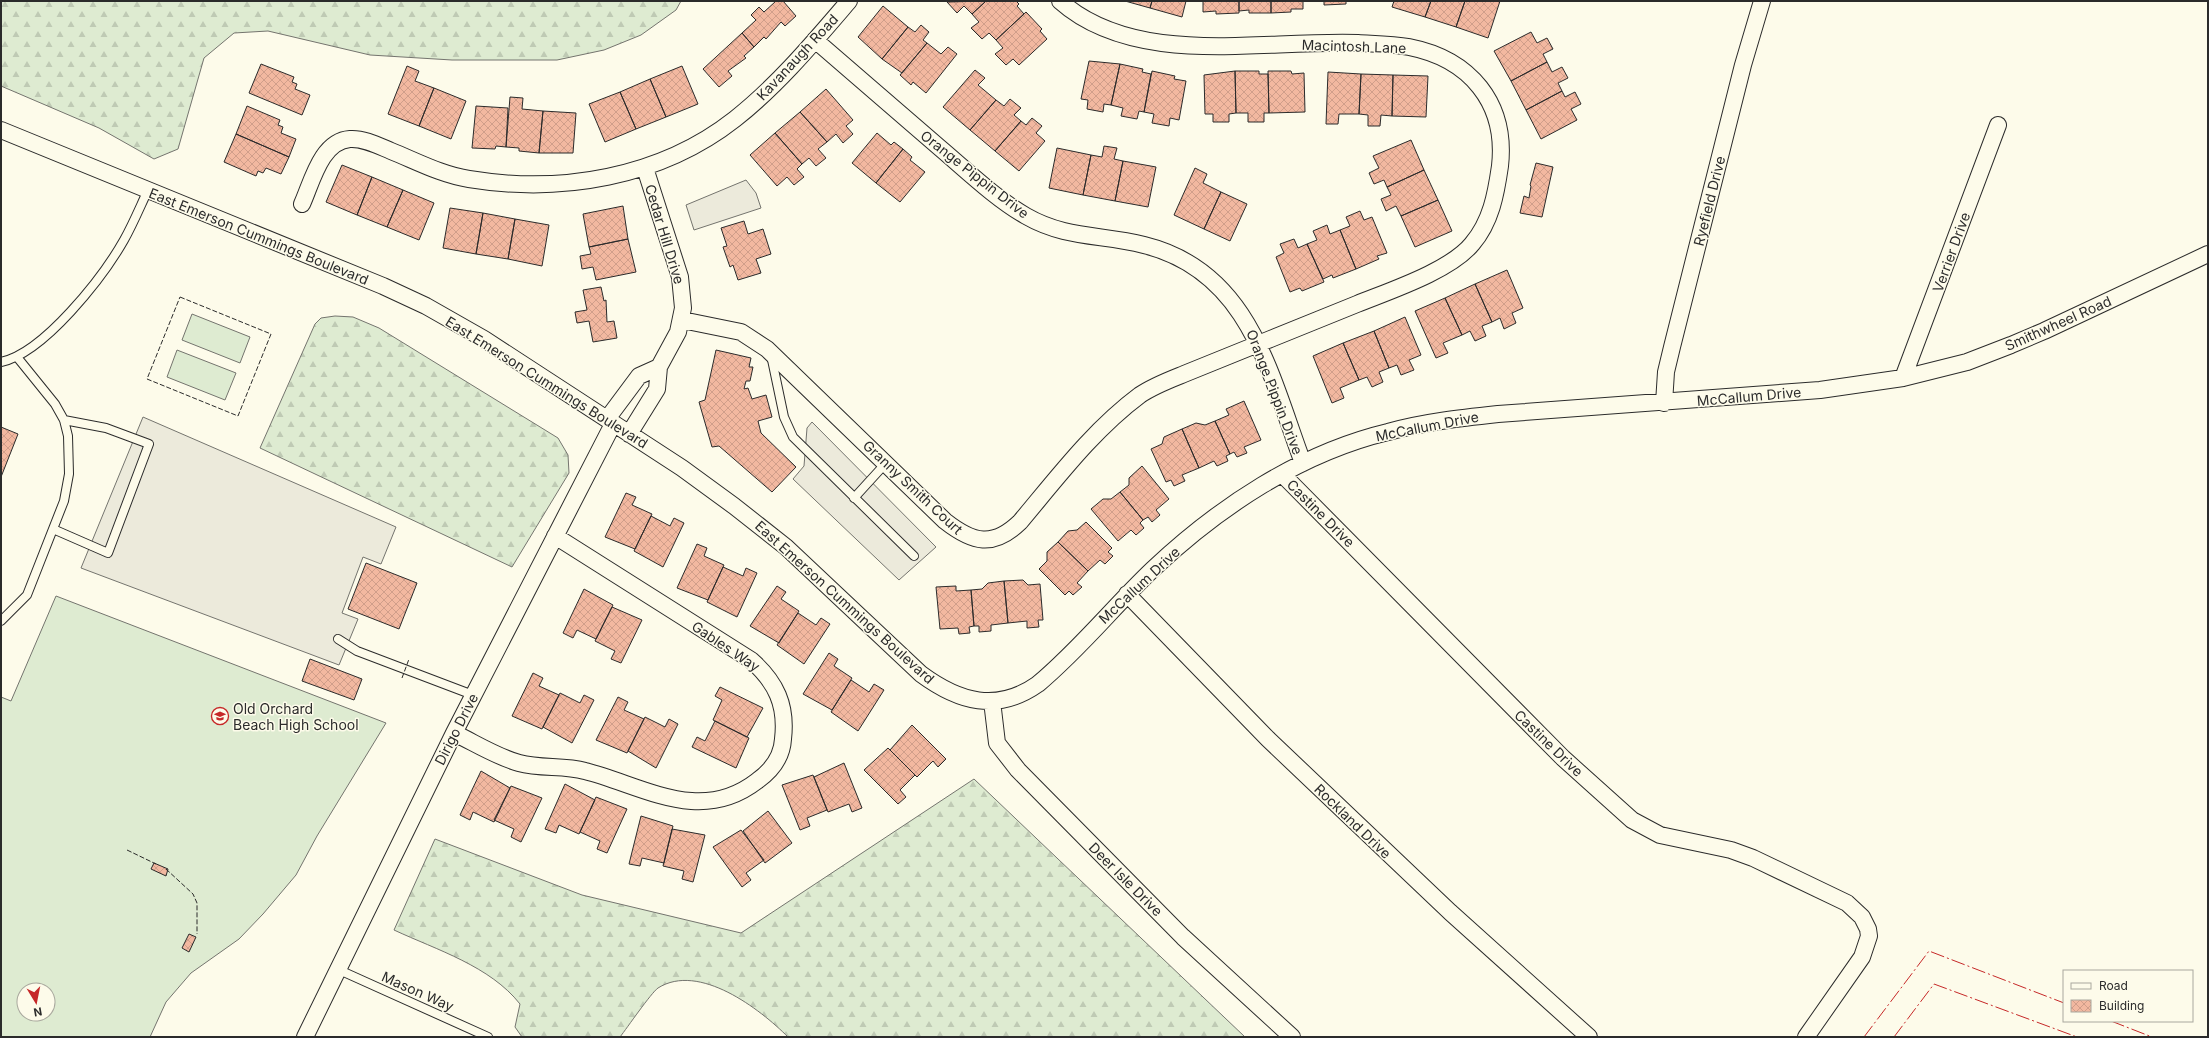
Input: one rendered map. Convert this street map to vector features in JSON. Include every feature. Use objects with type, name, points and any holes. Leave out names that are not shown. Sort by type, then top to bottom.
[{"type":"street","name":"Kavanaugh Road","points":[[302,204],[325,154],[336,143],[351,139],[376,144],[445,173],[486,182],[522,184],[575,182],[645,168],[686,150],[734,120],[790,69],[849,1]]},
{"type":"street","name":"Macintosh Lane","points":[[1060,1],[1070,10],[1100,27],[1131,37],[1163,43],[1194,46],[1338,43],[1408,46],[1438,56],[1459,67],[1473,78],[1488,99],[1499,127],[1501,140],[1497,190],[1490,213],[1472,245],[1459,256],[1411,282],[1258,344]]},
{"type":"street","name":"Ryefield Drive","points":[[1664,403],[1666,372],[1672,347],[1743,65],[1762,1]]},
{"type":"street","name":"Orange Pippin Drive","points":[[815,40],[965,170],[1025,216],[1068,233],[1142,244],[1162,249],[1201,271],[1228,295],[1250,327],[1258,344],[1303,463]]},
{"type":"street","name":"Verrier Drive","points":[[1903,378],[1998,125]]},
{"type":"street","name":"East Emerson Cummings Boulevard","points":[[1,130],[408,298],[484,339],[704,483],[786,547],[902,657],[931,681],[963,698],[992,701]]},
{"type":"street","name":"Cedar Hill Drive","points":[[629,434],[657,389],[659,367],[682,320],[683,297],[680,277],[645,168]]},
{"type":"street","name":"Smithwheel Road","points":[[1903,378],[1967,362],[2011,345],[2208,254]]},
{"type":"street","name":"Granny Smith Court","points":[[682,320],[741,332],[770,352],[946,521],[964,535],[982,540],[1000,537],[1020,522],[1076,455],[1140,395],[1157,385],[1258,344]]},
{"type":"street","points":[[610,422],[639,376],[659,367]]},
{"type":"street","name":"McCallum Drive","points":[[992,701],[1020,694],[1038,684],[1061,663],[1127,594],[1204,526],[1257,488],[1303,463],[1367,438],[1445,420],[1505,413],[1664,403],[1820,390],[1903,378]]},
{"type":"street","name":"Dirigo Drive","points":[[305,1037],[454,733],[555,536],[610,422]]},
{"type":"street","name":"Castine Drive","points":[[1282,474],[1563,758],[1632,820],[1660,835],[1731,850],[1776,868],[1847,903],[1862,917],[1868,929],[1868,943],[1862,957],[1806,1037]]},
{"type":"street","name":"Gables Way","points":[[454,733],[520,763],[583,770],[673,799],[698,802],[718,800],[734,795],[768,773],[778,759],[783,745],[784,729],[781,703],[774,685],[765,672],[751,660],[555,536]]},
{"type":"street","name":"Rockland Drive","points":[[1127,594],[1274,745],[1450,912],[1590,1037]]},
{"type":"street","name":"Deer Isle Drive","points":[[992,701],[997,742],[1018,770],[1183,937],[1292,1037]]},
{"type":"lane","points":[[1,362],[17,357],[29,350],[50,332],[99,276],[124,239],[148,190]]},
{"type":"lane","points":[[770,352],[787,426],[799,445],[914,556]]},
{"type":"lane","points":[[1,621],[27,595],[64,501],[69,474],[68,436],[64,420],[55,404],[17,357]]},
{"type":"lane","points":[[53,530],[108,552],[149,444],[106,428],[64,420]]},
{"type":"lane","points":[[854,498],[886,463]]},
{"type":"lane","points":[[338,639],[358,651],[473,695]]},
{"type":"lane","name":"Mason Way","points":[[337,969],[488,1037]]},
{"type":"green space","points":[[1,1],[681,1],[676,10],[641,35],[604,50],[557,60],[452,60],[370,55],[268,31],[234,33],[204,58],[178,149],[154,159],[99,128],[1,86]]},
{"type":"green space","points":[[192,314],[250,337],[240,363],[182,340]]},
{"type":"green space","points":[[335,316],[353,317],[379,328],[558,438],[568,455],[569,473],[512,567],[260,448],[315,324],[321,318]]},
{"type":"green space","points":[[177,350],[236,373],[225,400],[167,377]]},
{"type":"green space","points":[[56,596],[386,723],[317,836],[296,875],[263,914],[239,939],[191,973],[166,1002],[150,1037],[1,1037],[1,697],[11,701]]},
{"type":"green space","points":[[974,779],[1245,1037],[788,1037],[762,1014],[728,992],[710,985],[692,981],[674,981],[658,988],[655,991],[620,1037],[522,1037],[515,1027],[520,1004],[494,979],[462,960],[394,930],[435,839],[582,895],[741,933]]},
{"type":"shaded area","points":[[746,180],[756,193],[761,208],[694,230],[686,205]]},
{"type":"shaded area","points":[[143,417],[396,527],[381,564],[363,557],[342,613],[358,619],[339,665],[81,568]]},
{"type":"shaded area","points":[[812,422],[936,547],[899,580],[793,479],[804,466],[807,428]]},
{"type":"building","points":[[776,1],[783,1],[796,16],[785,26],[781,22],[766,39],[764,37],[754,47],[742,33],[756,20],[751,15],[759,7],[764,12]]},
{"type":"building","points":[[986,1],[1016,1],[1019,4],[1017,6],[1024,14],[996,40],[989,33],[982,39],[971,28],[979,22],[972,14]]},
{"type":"building","points":[[986,1],[972,14],[964,6],[957,13],[947,2]]},
{"type":"building","points":[[1125,1],[1152,1],[1150,8]]},
{"type":"building","points":[[1152,1],[1186,1],[1182,17],[1150,8]]},
{"type":"building","points":[[1203,1],[1239,1],[1239,13],[1216,14],[1216,11],[1203,12]]},
{"type":"building","points":[[1239,1],[1271,1],[1271,13],[1249,13],[1249,10],[1239,11]]},
{"type":"building","points":[[1271,1],[1303,1],[1303,9],[1291,9],[1291,12],[1271,13]]},
{"type":"building","points":[[1324,1],[1346,1],[1346,4],[1324,5]]},
{"type":"building","points":[[1394,1],[1431,1],[1425,17],[1392,7]]},
{"type":"building","points":[[1431,1],[1465,1],[1456,27],[1425,17]]},
{"type":"building","points":[[1465,1],[1500,1],[1488,38],[1456,27]]},
{"type":"building","points":[[883,6],[908,27],[882,59],[858,37]]},
{"type":"building","points":[[1026,12],[1042,29],[1040,31],[1047,39],[1019,65],[1013,59],[1006,65],[995,54],[1003,48],[996,40]]},
{"type":"building","points":[[921,25],[929,32],[923,40],[927,43],[902,73],[882,59],[908,27],[915,32]]},
{"type":"building","points":[[1531,32],[1537,43],[1547,38],[1553,49],[1543,54],[1547,62],[1511,81],[1494,51]]},
{"type":"building","points":[[742,33],[754,47],[744,56],[746,58],[728,71],[732,76],[719,87],[703,69]]},
{"type":"building","points":[[927,43],[941,54],[948,47],[957,54],[926,93],[913,82],[911,85],[900,75]]},
{"type":"building","points":[[1089,61],[1120,64],[1111,105],[1104,104],[1103,112],[1087,109],[1088,100],[1081,99]]},
{"type":"building","points":[[1547,62],[1552,72],[1562,67],[1568,78],[1558,83],[1562,91],[1526,110],[1511,81]]},
{"type":"building","points":[[261,64],[294,77],[292,82],[297,84],[295,89],[310,95],[302,115],[249,93]]},
{"type":"building","points":[[1120,64],[1143,69],[1142,72],[1151,74],[1144,112],[1139,111],[1137,119],[1121,116],[1123,108],[1111,105]]},
{"type":"building","points":[[407,66],[419,71],[415,81],[434,88],[419,126],[388,114]]},
{"type":"building","points":[[682,66],[698,104],[666,117],[650,79]]},
{"type":"building","points":[[975,70],[985,78],[978,85],[996,100],[970,130],[943,107]]},
{"type":"building","points":[[1152,71],[1175,76],[1174,79],[1186,81],[1179,120],[1170,118],[1169,126],[1152,123],[1154,114],[1144,112]]},
{"type":"building","points":[[1235,71],[1236,113],[1229,114],[1229,122],[1213,122],[1213,114],[1205,114],[1204,75]]},
{"type":"building","points":[[1235,71],[1259,71],[1259,74],[1268,74],[1269,113],[1264,113],[1264,122],[1248,122],[1248,113],[1236,113]]},
{"type":"building","points":[[1268,71],[1291,71],[1292,74],[1304,73],[1305,112],[1269,113]]},
{"type":"building","points":[[1328,72],[1361,74],[1359,114],[1339,114],[1338,124],[1326,124]]},
{"type":"building","points":[[1361,74],[1393,75],[1392,116],[1381,115],[1380,126],[1368,126],[1368,115],[1359,114]]},
{"type":"building","points":[[1393,75],[1428,76],[1426,117],[1392,116]]},
{"type":"building","points":[[650,79],[666,117],[636,129],[620,92]]},
{"type":"building","points":[[434,88],[466,101],[451,139],[419,126]]},
{"type":"building","points":[[826,89],[853,120],[846,126],[853,134],[843,143],[836,134],[827,142],[800,112]]},
{"type":"building","points":[[1562,91],[1565,97],[1575,92],[1581,104],[1571,109],[1577,120],[1541,139],[1526,110]]},
{"type":"building","points":[[620,92],[636,129],[605,142],[589,104]]},
{"type":"building","points":[[510,97],[523,98],[522,109],[543,111],[539,153],[519,151],[519,148],[506,147]]},
{"type":"building","points":[[1010,99],[1021,108],[1014,115],[1021,121],[995,151],[970,130],[996,100],[1004,106]]},
{"type":"building","points":[[247,106],[280,120],[278,125],[283,127],[281,133],[296,139],[289,157],[236,134]]},
{"type":"building","points":[[476,106],[508,108],[506,147],[496,146],[495,149],[472,148]]},
{"type":"building","points":[[543,111],[576,113],[573,153],[539,153]]},
{"type":"building","points":[[800,112],[827,142],[818,149],[826,158],[816,166],[809,158],[802,164],[775,133]]},
{"type":"building","points":[[1032,118],[1042,126],[1036,133],[1045,141],[1019,171],[995,151],[1021,121],[1026,125]]},
{"type":"building","points":[[775,133],[802,164],[797,169],[804,177],[794,185],[787,177],[777,186],[750,155]]},
{"type":"building","points":[[877,133],[891,145],[894,142],[903,149],[876,183],[852,163]]},
{"type":"building","points":[[236,134],[289,157],[281,174],[266,168],[263,173],[258,171],[256,176],[224,162]]},
{"type":"building","points":[[1411,140],[1424,170],[1387,187],[1384,180],[1374,184],[1369,173],[1379,168],[1373,156]]},
{"type":"building","points":[[1104,146],[1117,148],[1114,159],[1123,161],[1115,201],[1083,195],[1091,155],[1102,157]]},
{"type":"building","points":[[1057,148],[1091,155],[1083,195],[1049,188]]},
{"type":"building","points":[[903,149],[912,157],[910,160],[925,172],[900,202],[876,183]]},
{"type":"building","points":[[1123,161],[1156,167],[1148,207],[1115,201]]},
{"type":"building","points":[[1536,163],[1553,167],[1542,217],[1520,213],[1524,196],[1529,198],[1530,185]]},
{"type":"building","points":[[342,165],[372,177],[357,215],[326,202]]},
{"type":"building","points":[[1195,168],[1207,174],[1203,183],[1221,192],[1204,229],[1174,215]]},
{"type":"building","points":[[1424,170],[1438,200],[1401,216],[1396,206],[1386,211],[1381,199],[1391,195],[1387,187]]},
{"type":"building","points":[[372,177],[403,190],[387,227],[357,215]]},
{"type":"building","points":[[403,190],[434,203],[419,240],[387,227]]},
{"type":"building","points":[[1221,192],[1247,204],[1230,241],[1204,229]]},
{"type":"building","points":[[1438,200],[1452,231],[1415,247],[1401,216]]},
{"type":"building","points":[[623,206],[628,239],[589,247],[583,214]]},
{"type":"building","points":[[450,208],[483,213],[476,254],[443,248]]},
{"type":"building","points":[[1360,211],[1364,220],[1372,217],[1387,253],[1377,256],[1379,259],[1356,269],[1340,230],[1350,226],[1346,217]]},
{"type":"building","points":[[483,213],[515,219],[508,259],[476,254]]},
{"type":"building","points":[[515,219],[549,225],[542,266],[508,259]]},
{"type":"building","points":[[744,221],[748,234],[763,229],[771,254],[756,259],[761,273],[738,280],[733,265],[730,267],[723,247],[727,246],[721,228]]},
{"type":"building","points":[[1327,225],[1330,234],[1340,230],[1356,269],[1333,278],[1332,275],[1323,279],[1307,244],[1317,240],[1313,231]]},
{"type":"building","points":[[628,239],[636,272],[596,280],[593,267],[582,269],[580,256],[591,254],[589,247]]},
{"type":"building","points":[[1294,239],[1298,248],[1307,244],[1324,282],[1302,291],[1300,288],[1290,292],[1276,257],[1284,253],[1280,244]]},
{"type":"building","points":[[1507,270],[1523,308],[1512,313],[1516,323],[1504,329],[1500,318],[1492,322],[1475,284]]},
{"type":"building","points":[[1475,284],[1492,322],[1482,326],[1486,336],[1475,341],[1470,331],[1462,335],[1445,298]]},
{"type":"building","points":[[601,287],[604,301],[606,300],[607,322],[614,321],[617,338],[593,342],[589,321],[577,323],[575,312],[587,310],[583,290]]},
{"type":"building","points":[[1445,298],[1462,335],[1443,343],[1448,353],[1436,358],[1415,311]]},
{"type":"building","points":[[1405,317],[1421,355],[1409,360],[1414,370],[1401,375],[1397,365],[1389,368],[1374,331]]},
{"type":"building","points":[[1374,331],[1389,368],[1379,372],[1383,382],[1372,387],[1367,377],[1359,380],[1343,343]]},
{"type":"building","points":[[1343,343],[1359,380],[1340,388],[1344,398],[1332,403],[1313,356]]},
{"type":"building","points":[[716,350],[751,358],[749,367],[753,367],[750,381],[746,381],[744,389],[748,388],[752,399],[766,395],[772,417],[758,421],[761,433],[796,467],[772,492],[719,446],[712,447],[699,402],[705,400]]},
{"type":"building","points":[[1244,401],[1261,440],[1244,447],[1247,453],[1237,457],[1234,452],[1230,454],[1215,421],[1229,415],[1226,409]]},
{"type":"building","points":[[1215,421],[1230,454],[1226,456],[1228,461],[1217,466],[1214,461],[1199,468],[1182,429],[1196,423],[1205,425]]},
{"type":"building","points":[[1,427],[18,434],[1,477]]},
{"type":"building","points":[[1182,429],[1199,468],[1182,475],[1185,481],[1174,486],[1171,480],[1166,482],[1151,449],[1162,444],[1164,437]]},
{"type":"building","points":[[1142,466],[1169,499],[1156,510],[1160,515],[1152,522],[1148,517],[1143,520],[1120,492],[1129,485],[1129,478]]},
{"type":"building","points":[[1120,492],[1143,520],[1140,523],[1144,528],[1136,535],[1131,530],[1118,541],[1091,509],[1103,499],[1111,499]]},
{"type":"building","points":[[626,493],[636,497],[632,505],[652,514],[635,549],[605,537]]},
{"type":"building","points":[[651,516],[670,526],[674,518],[684,523],[663,567],[634,551]]},
{"type":"building","points":[[1086,522],[1112,548],[1108,552],[1113,556],[1105,564],[1100,560],[1088,571],[1058,542],[1068,531],[1077,530]]},
{"type":"building","points":[[1058,542],[1088,571],[1077,583],[1082,587],[1073,595],[1069,591],[1065,595],[1039,569],[1047,561],[1047,552]]},
{"type":"building","points":[[697,544],[707,548],[704,556],[724,565],[708,600],[677,588]]},
{"type":"building","points":[[366,563],[417,583],[399,629],[348,609]]},
{"type":"building","points":[[723,567],[743,576],[746,568],[757,573],[737,617],[707,602]]},
{"type":"building","points":[[1023,580],[1028,585],[1040,584],[1043,620],[1038,620],[1039,627],[1027,628],[1027,621],[1008,623],[1004,581]]},
{"type":"building","points":[[1004,581],[1008,623],[991,625],[991,631],[979,632],[979,626],[974,626],[971,590],[982,589],[988,583]]},
{"type":"building","points":[[777,586],[786,592],[781,599],[799,611],[779,643],[750,626]]},
{"type":"building","points":[[956,586],[956,591],[971,590],[974,626],[969,627],[970,633],[959,634],[958,628],[940,629],[936,587]]},
{"type":"building","points":[[584,589],[613,605],[596,639],[577,630],[573,638],[563,633]]},
{"type":"building","points":[[612,607],[642,620],[621,663],[611,659],[615,651],[595,641]]},
{"type":"building","points":[[798,613],[816,625],[821,618],[830,624],[804,664],[777,645]]},
{"type":"building","points":[[829,653],[838,659],[834,666],[852,678],[832,710],[803,694]]},
{"type":"building","points":[[310,659],[362,679],[354,700],[302,681]]},
{"type":"building","points":[[533,673],[543,678],[539,686],[559,695],[542,729],[512,716]]},
{"type":"building","points":[[851,680],[869,692],[874,684],[884,690],[858,731],[831,712]]},
{"type":"building","points":[[720,687],[763,708],[747,737],[713,720],[722,700],[715,696]]},
{"type":"building","points":[[560,693],[580,703],[584,695],[594,700],[572,743],[543,727]]},
{"type":"building","points":[[618,697],[628,702],[624,710],[644,719],[627,753],[596,740]]},
{"type":"building","points":[[645,717],[665,727],[669,719],[678,724],[656,768],[628,751]]},
{"type":"building","points":[[715,721],[749,738],[736,768],[692,747],[697,737],[705,741]]},
{"type":"building","points":[[912,725],[946,759],[938,767],[933,761],[917,777],[890,750]]},
{"type":"building","points":[[888,748],[915,775],[900,790],[906,797],[898,804],[864,770]]},
{"type":"building","points":[[844,763],[862,808],[852,812],[849,804],[828,812],[814,777]]},
{"type":"building","points":[[481,771],[510,788],[494,822],[473,812],[470,820],[460,815]]},
{"type":"building","points":[[813,775],[827,810],[807,818],[810,826],[800,830],[782,785]]},
{"type":"building","points":[[565,784],[595,800],[579,834],[559,825],[556,833],[545,829]]},
{"type":"building","points":[[511,786],[542,798],[521,842],[511,837],[514,829],[494,820]]},
{"type":"building","points":[[596,797],[627,809],[607,853],[597,849],[600,841],[580,832]]},
{"type":"building","points":[[768,811],[792,843],[765,863],[743,831]]},
{"type":"building","points":[[641,816],[673,826],[664,863],[642,858],[640,866],[629,864]]},
{"type":"building","points":[[672,829],[705,835],[693,882],[682,879],[684,871],[663,866]]},
{"type":"building","points":[[741,830],[764,860],[746,873],[751,880],[742,887],[713,847]]},
{"type":"building","points":[[154,863],[168,869],[166,876],[151,869]]},
{"type":"building","points":[[189,934],[196,937],[189,952],[182,948]]},
{"type":"fence","points":[[180,297],[271,334],[238,416],[147,379],[180,297]]},
{"type":"fence","points":[[402,678],[409,659]]},
{"type":"fence","points":[[127,850],[156,864]]},
{"type":"fence","points":[[166,869],[193,894],[197,903],[197,934]]},
{"type":"power","points":[[1864,1037],[1929,951],[2063,1003]]},
{"type":"power","points":[[1894,1037],[1934,984],[2077,1037]]},
{"type":"power","points":[[2114,1022],[2152,1037]]},
{"type":"place","name":"Old Orchard Beach High School","points":[[220,716]]}]
